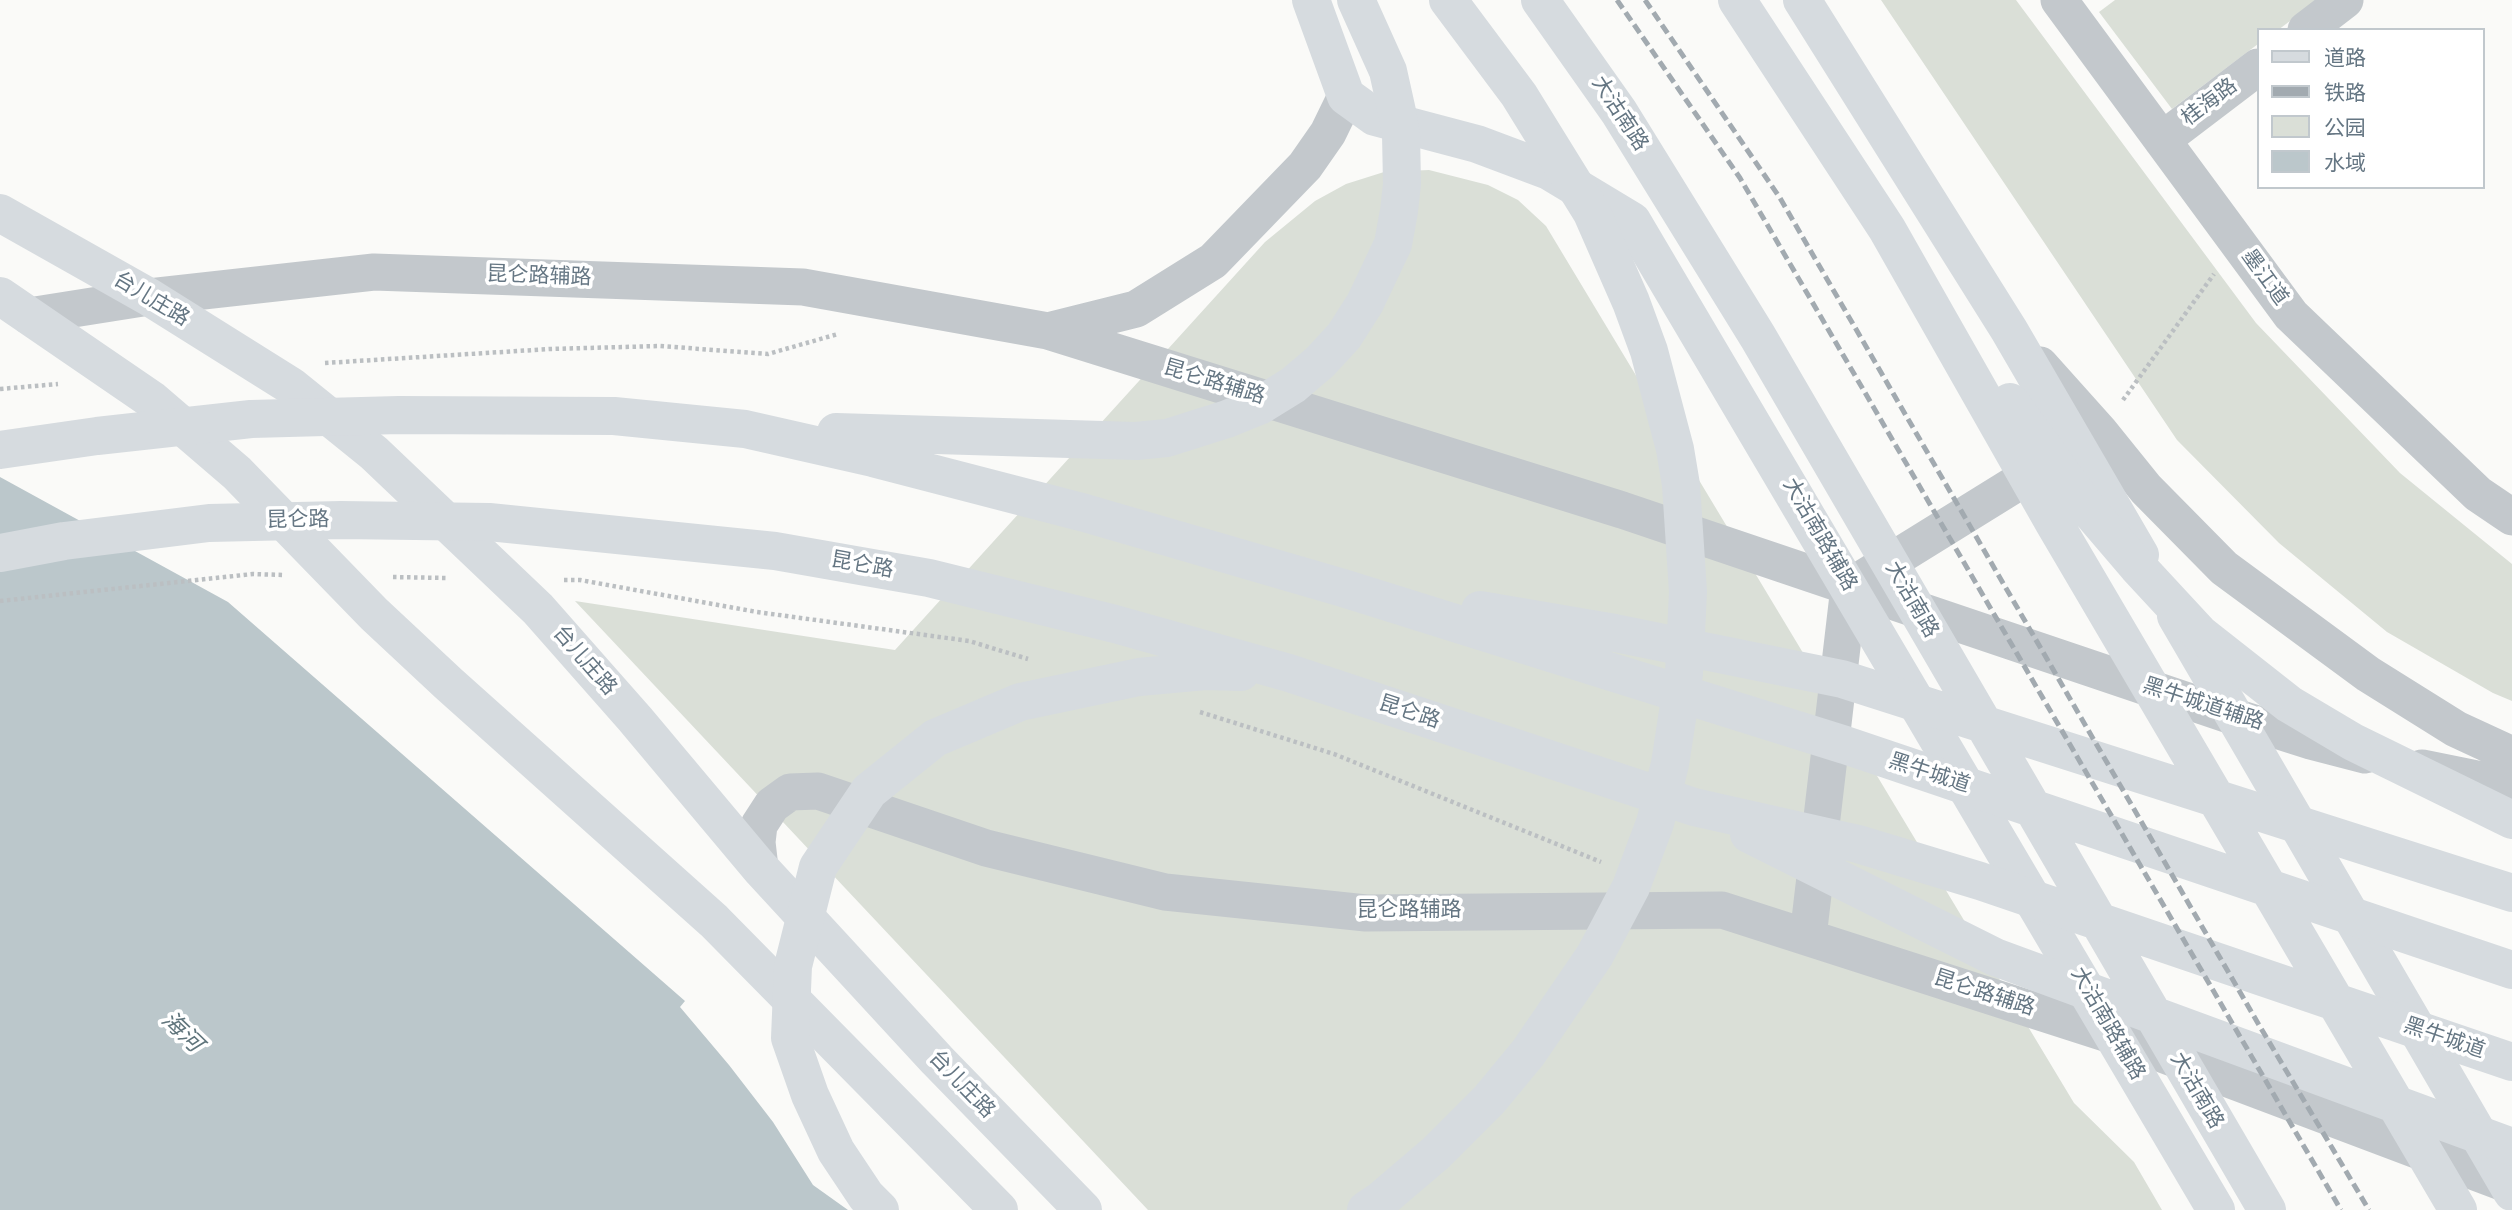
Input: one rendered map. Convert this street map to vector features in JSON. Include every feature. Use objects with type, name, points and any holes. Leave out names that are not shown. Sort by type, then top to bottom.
[{"type":"main road","points":[[1311,0],[1346,96]]},
{"type":"main road","points":[[0,450],[251,419],[399,415],[614,416],[745,429],[1136,441],[1167,438],[1227,419],[1259,406],[1293,385],[1345,336],[1366,303],[1393,244],[1402,184],[1398,116],[1388,71],[1356,0]]},
{"type":"main road","points":[[1366,1210],[1436,1153],[1489,1100],[1542,1033],[1595,955],[1631,887],[1655,823],[1671,764],[1684,673],[1688,592],[1683,505],[1675,449],[1649,351],[1592,212],[1519,95],[1448,0]]},
{"type":"main road","name":"大沽南路","points":[[1540,0],[1619,112],[1758,337],[2267,1210]]},
{"type":"main road","points":[[1737,0],[1887,229],[2084,505],[2200,634],[2289,704],[2353,742],[2512,820]]},
{"type":"main road","points":[[1802,0],[2009,330],[2088,439],[2235,717],[2510,1187]]},
{"type":"main road","name":"大沽南路辅路","points":[[1346,96],[1375,117],[1476,144],[1549,171],[1632,221],[2216,1210]]},
{"type":"main road","name":"台儿庄路","points":[[0,213],[149,297],[291,386],[374,453],[538,609],[760,868],[937,1060],[1083,1210]]},
{"type":"main road","points":[[1887,229],[2054,523],[2458,1210]]},
{"type":"main road","points":[[14,306],[152,400],[237,473],[374,614],[714,921],[999,1210]]},
{"type":"main road","points":[[745,429],[873,458],[1085,513],[1343,588],[1615,633],[1842,679],[2512,893]]},
{"type":"main road","name":"昆仑路","points":[[0,553],[64,541],[209,523],[341,520],[489,522],[775,551],[929,578],[1115,624],[1289,673],[1694,807]]},
{"type":"main road","name":"黑牛城道","points":[[1343,588],[1857,750],[2512,970]]},
{"type":"main road","points":[[880,1210],[866,1196],[835,1150],[810,1095],[790,1038],[793,966],[818,867],[869,791],[935,738],[1020,702],[1139,677],[1205,671],[1289,673]]},
{"type":"main road","points":[[1694,807],[1995,957],[2512,1147]]},
{"type":"main road","name":"黑牛城道","points":[[1694,807],[1858,844],[1980,881],[2512,1062]]},
{"type":"street","points":[[2309,28],[2345,0]]},
{"type":"street","name":"墨江道","points":[[2068,3],[2162,140],[2291,315],[2478,494],[2512,517]]},
{"type":"street","name":"桂海路","points":[[2162,140],[2256,68]]},
{"type":"street","name":"昆仑路辅路","points":[[1048,331],[1136,309],[1213,261],[1305,166],[1328,133],[1346,96]]},
{"type":"street","name":"昆仑路辅路","points":[[14,306],[149,297],[374,272],[803,287],[1048,331],[1622,510],[1899,603]]},
{"type":"street","points":[[1808,937],[1849,587],[2088,439],[2146,489],[2224,568],[2368,674],[2456,729],[2512,755]]},
{"type":"street","name":"黑牛城道辅路","points":[[1899,603],[2311,741],[2435,772],[2512,786]]},
{"type":"street","name":"昆仑路辅路","points":[[760,868],[757,842],[759,825],[772,805],[790,792],[818,791],[986,848],[1165,892],[1366,913],[1722,910],[2114,1036]]},
{"type":"street","points":[[2114,1036],[2510,1187]]},
{"type":"path","points":[[2088,439],[2236,242]]},
{"type":"path","points":[[550,349],[660,346],[768,354],[845,331]]},
{"type":"path","points":[[644,593],[757,612],[969,641],[1034,661]]},
{"type":"path","points":[[1191,709],[1334,754],[1606,863]]},
{"type":"green space","points":[[1881,0],[2016,0],[2256,323],[2400,473],[2512,564],[2512,701],[2493,693],[2387,632],[2279,543],[2177,440]]},
{"type":"green space","points":[[2115,0],[2318,0],[2281,28],[2256,28],[2256,46],[2172,109],[2099,12]]},
{"type":"green space","points":[[1429,170],[1488,185],[1518,200],[1546,226],[2074,1103],[2134,1162],[2162,1210],[1148,1210],[575,601],[895,650],[1265,242],[1315,201],[1346,184],[1384,172]]},
{"type":"water","name":"海河","points":[[0,477],[228,602],[685,1001],[680,1007],[773,1122],[813,1185],[848,1210],[0,1210]]},
{"type":"railway","points":[[1617,0],[1740,178],[2341,1210]]},
{"type":"railway","points":[[1645,0],[1780,198],[2369,1210]]}]
